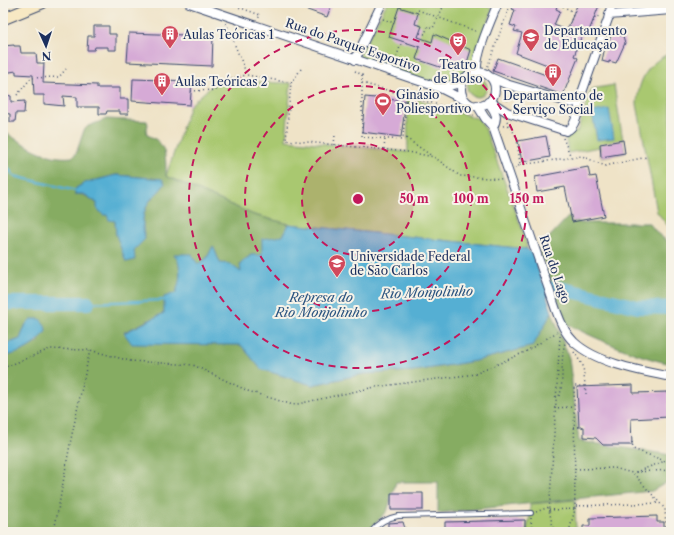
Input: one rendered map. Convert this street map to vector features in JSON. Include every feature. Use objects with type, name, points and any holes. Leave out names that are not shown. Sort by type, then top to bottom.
[{"type":"main road","points":[[3,19],[42,3]]},
{"type":"street","name":"Rua do Parque Esportivo","points":[[189,3],[256,24],[355,60],[392,71],[440,88],[466,101]]},
{"type":"street","points":[[355,60],[382,3]]},
{"type":"street","points":[[478,72],[477,66],[486,34],[498,3]]},
{"type":"street","points":[[489,101],[507,112],[560,130],[566,131],[571,128],[609,17],[612,3]]},
{"type":"street","points":[[609,17],[671,10]]},
{"type":"street","points":[[440,88],[456,84],[468,75],[478,72],[490,73],[506,84],[572,103],[579,101],[582,95]]},
{"type":"street","points":[[464,78],[461,87],[466,101],[477,105],[489,101],[495,89],[490,73]]},
{"type":"street","points":[[489,101],[495,111],[497,121],[493,127]]},
{"type":"street","name":"Rua do Lago","points":[[477,105],[493,127],[510,172],[556,310],[562,325],[573,341],[586,352],[612,362],[671,377]]},
{"type":"lane","points":[[371,532],[379,524],[390,517],[398,516],[531,513]]},
{"type":"path","points":[[420,32],[425,34],[428,26],[433,28],[445,3]]},
{"type":"path","points":[[490,73],[487,68],[511,3]]},
{"type":"path","points":[[563,3],[562,6],[574,12],[569,26],[588,33],[596,16],[609,17]]},
{"type":"path","points":[[220,4],[230,4],[260,15],[256,24]]},
{"type":"path","points":[[418,10],[486,34]]},
{"type":"path","points":[[221,13],[247,75]]},
{"type":"path","points":[[376,16],[394,23]]},
{"type":"path","points":[[392,71],[402,41]]},
{"type":"path","points":[[17,95],[31,78],[59,77],[66,69]]},
{"type":"path","points":[[301,69],[291,83],[286,140],[384,150],[434,157]]},
{"type":"path","points":[[355,72],[362,75],[362,137],[402,140],[407,96]]},
{"type":"path","points":[[191,91],[215,90],[217,81],[247,75],[291,83]]},
{"type":"path","points":[[362,83],[475,116]]},
{"type":"path","points":[[506,84],[507,112],[505,119],[511,125],[517,138],[520,165]]},
{"type":"path","points":[[560,130],[571,157]]},
{"type":"path","points":[[334,145],[335,135]]},
{"type":"path","points":[[403,136],[460,176],[502,179],[520,165],[571,157],[582,156],[605,166],[647,157]]},
{"type":"path","points":[[384,150],[386,139]]},
{"type":"path","points":[[3,368],[50,349],[90,350],[130,362],[193,365],[248,392],[293,405],[375,387],[475,374],[525,352],[560,330],[549,507],[554,532],[532,532],[531,513],[549,507]]},
{"type":"path","points":[[555,397],[560,395],[563,383],[562,351],[566,339]]},
{"type":"path","points":[[571,347],[583,366],[586,394]]},
{"type":"path","points":[[54,532],[90,350]]},
{"type":"path","points":[[569,532],[575,509],[574,386],[586,386]]},
{"type":"path","points":[[554,408],[574,407]]},
{"type":"path","points":[[574,428],[584,427]]},
{"type":"path","points":[[632,442],[633,449],[665,461],[633,473]]},
{"type":"path","points":[[575,469],[614,468],[633,473],[671,470]]},
{"type":"path","points":[[633,473],[665,508],[666,532]]},
{"type":"path","points":[[575,506],[660,503]]},
{"type":"path","points":[[549,510],[575,509]]},
{"type":"green space","points":[[387,3],[482,3],[493,8],[471,75],[465,80],[443,87],[357,59]]},
{"type":"green space","points":[[671,53],[671,230],[657,212],[637,104],[642,79],[646,72],[657,61]]},
{"type":"green space","points":[[477,77],[484,80],[487,87],[484,94],[477,97],[470,94],[467,87],[470,80]]},
{"type":"green space","points":[[217,81],[291,83],[286,140],[408,152],[407,96],[479,119],[485,129],[525,237],[527,249],[289,224],[254,215],[166,176],[190,105]]},
{"type":"green space","points":[[614,85],[625,153],[601,157],[599,147],[568,153],[565,134],[577,132],[591,89]]},
{"type":"green space","points":[[107,119],[147,121],[147,135],[154,138],[162,146],[164,151],[166,176],[254,215],[289,224],[283,236],[262,256],[251,255],[240,263],[242,273],[220,263],[213,246],[207,258],[198,264],[194,259],[175,255],[179,261],[180,280],[176,293],[164,313],[124,332],[209,344],[241,345],[261,369],[312,385],[363,374],[414,371],[475,361],[532,346],[552,312],[569,358],[579,441],[671,455],[671,480],[652,491],[438,513],[438,482],[396,482],[387,512],[377,521],[369,532],[3,532],[3,356],[22,351],[40,341],[26,324],[20,339],[6,344],[3,343],[3,131],[27,146],[44,154],[72,157],[76,154],[84,130],[88,126]],"holes":[[[116,175],[162,179],[165,183],[149,202],[143,217],[145,239],[134,250],[116,235],[115,220],[92,200],[82,195],[75,194],[76,188],[85,183]]]},
{"type":"green space","points":[[569,216],[580,223],[649,223],[658,234],[671,244],[671,364],[630,352],[604,342],[566,324],[539,248]]},
{"type":"green space","points":[[575,500],[576,532],[526,532],[530,516],[530,504]]},
{"type":"water","points":[[609,109],[614,138],[597,140],[592,112]]},
{"type":"water","points":[[116,175],[162,179],[165,183],[149,202],[143,217],[145,239],[134,250],[135,260],[126,262],[116,235],[115,221],[109,220],[107,215],[103,215],[97,208],[97,203],[84,194],[75,194],[76,188],[85,183]]},
{"type":"water","name":"Represa do Rio Monjolinho","points":[[289,224],[527,249],[533,254],[552,312],[533,346],[475,361],[414,371],[363,374],[312,385],[261,369],[241,345],[132,344],[124,333],[164,313],[164,297],[176,293],[179,283],[180,268],[174,254],[192,254],[198,264],[207,258],[213,246],[220,263],[230,264],[241,272],[240,264],[251,255],[262,255],[262,239],[283,236]]},
{"type":"water","points":[[31,319],[40,319],[45,325],[46,331],[33,345],[15,354],[3,356],[3,343],[7,344],[20,339],[26,324]]},
{"type":"building","points":[[288,3],[332,3],[327,17]]},
{"type":"building","points":[[515,3],[558,3],[556,9],[560,11],[554,25],[567,30],[578,3],[600,3],[589,31],[584,30],[574,56],[578,58],[563,95],[493,71],[498,58],[546,75],[550,66],[516,53],[522,33],[514,31],[516,27],[510,25],[515,10],[512,9]]},
{"type":"building","points":[[399,7],[418,13],[415,24],[422,26],[418,37],[432,42],[434,34],[471,50],[465,69],[445,61],[443,68],[416,59],[420,47],[389,37]]},
{"type":"building","points":[[94,26],[109,26],[109,34],[116,34],[116,50],[108,50],[108,47],[95,47],[94,50],[87,50],[88,36],[94,36]]},
{"type":"building","name":"Aulas Teóricas 1","points":[[129,33],[213,36],[212,66],[127,62]]},
{"type":"building","points":[[613,34],[623,36],[625,43],[616,63],[609,61],[609,63],[602,61],[606,42],[608,43]]},
{"type":"building","points":[[3,46],[20,46],[21,53],[36,53],[37,63],[44,63],[43,83],[97,85],[97,88],[120,88],[120,99],[128,99],[128,114],[120,114],[120,111],[107,111],[106,114],[99,114],[99,107],[77,107],[77,97],[63,96],[64,106],[44,104],[44,95],[34,95],[33,75],[16,74],[16,71],[4,73]]},
{"type":"building","name":"Aulas Teóricas 2","points":[[133,79],[192,81],[190,105],[132,101]]},
{"type":"building","points":[[3,94],[11,96],[11,102],[25,101],[24,113],[16,113],[15,122],[10,122],[10,114],[3,113]]},
{"type":"building","name":"Ginásio Poliesportivo","points":[[365,97],[406,101],[401,137],[362,132]]},
{"type":"building","points":[[546,136],[550,157],[522,162],[518,141]]},
{"type":"building","points":[[623,140],[625,153],[601,157],[600,144]]},
{"type":"building","points":[[588,167],[590,177],[596,176],[604,216],[572,222],[565,187],[537,192],[535,177]]},
{"type":"building","points":[[633,385],[633,393],[668,392],[669,417],[631,419],[632,445],[603,445],[596,438],[584,437],[584,427],[579,427],[577,387]]},
{"type":"building","points":[[391,493],[423,493],[423,510],[391,510]]},
{"type":"building","points":[[657,516],[657,522],[664,522],[664,532],[583,532],[583,526],[590,526],[590,518]]},
{"type":"building","points":[[525,520],[525,532],[445,532],[445,522]]},
{"type":"building","points":[[403,522],[406,532],[388,532],[388,523]]},
{"type":"waterway","points":[[3,161],[14,176],[76,191]]},
{"type":"waterway","name":"Rio Monjolinho","points":[[535,290],[559,288],[638,307],[671,308]]},
{"type":"waterway","points":[[88,303],[166,300]]},
{"type":"waterway","name":"Rio Monjolinho","points":[[3,303],[88,303]]},
{"type":"place","name":"Aulas Teóricas 1","points":[[170,49]]},
{"type":"place","name":"Departamento de Educação","points":[[531,52]]},
{"type":"place","name":"Teatro de Bolso","points":[[458,56]]},
{"type":"place","name":"Departamento de Serviço Social","points":[[553,87]]},
{"type":"place","name":"Aulas Teóricas 2","points":[[162,96]]},
{"type":"place","name":"Ginásio Poliesportivo","points":[[383,116]]},
{"type":"place","name":"Universidade Federal de São Carlos","points":[[337,278]]}]
